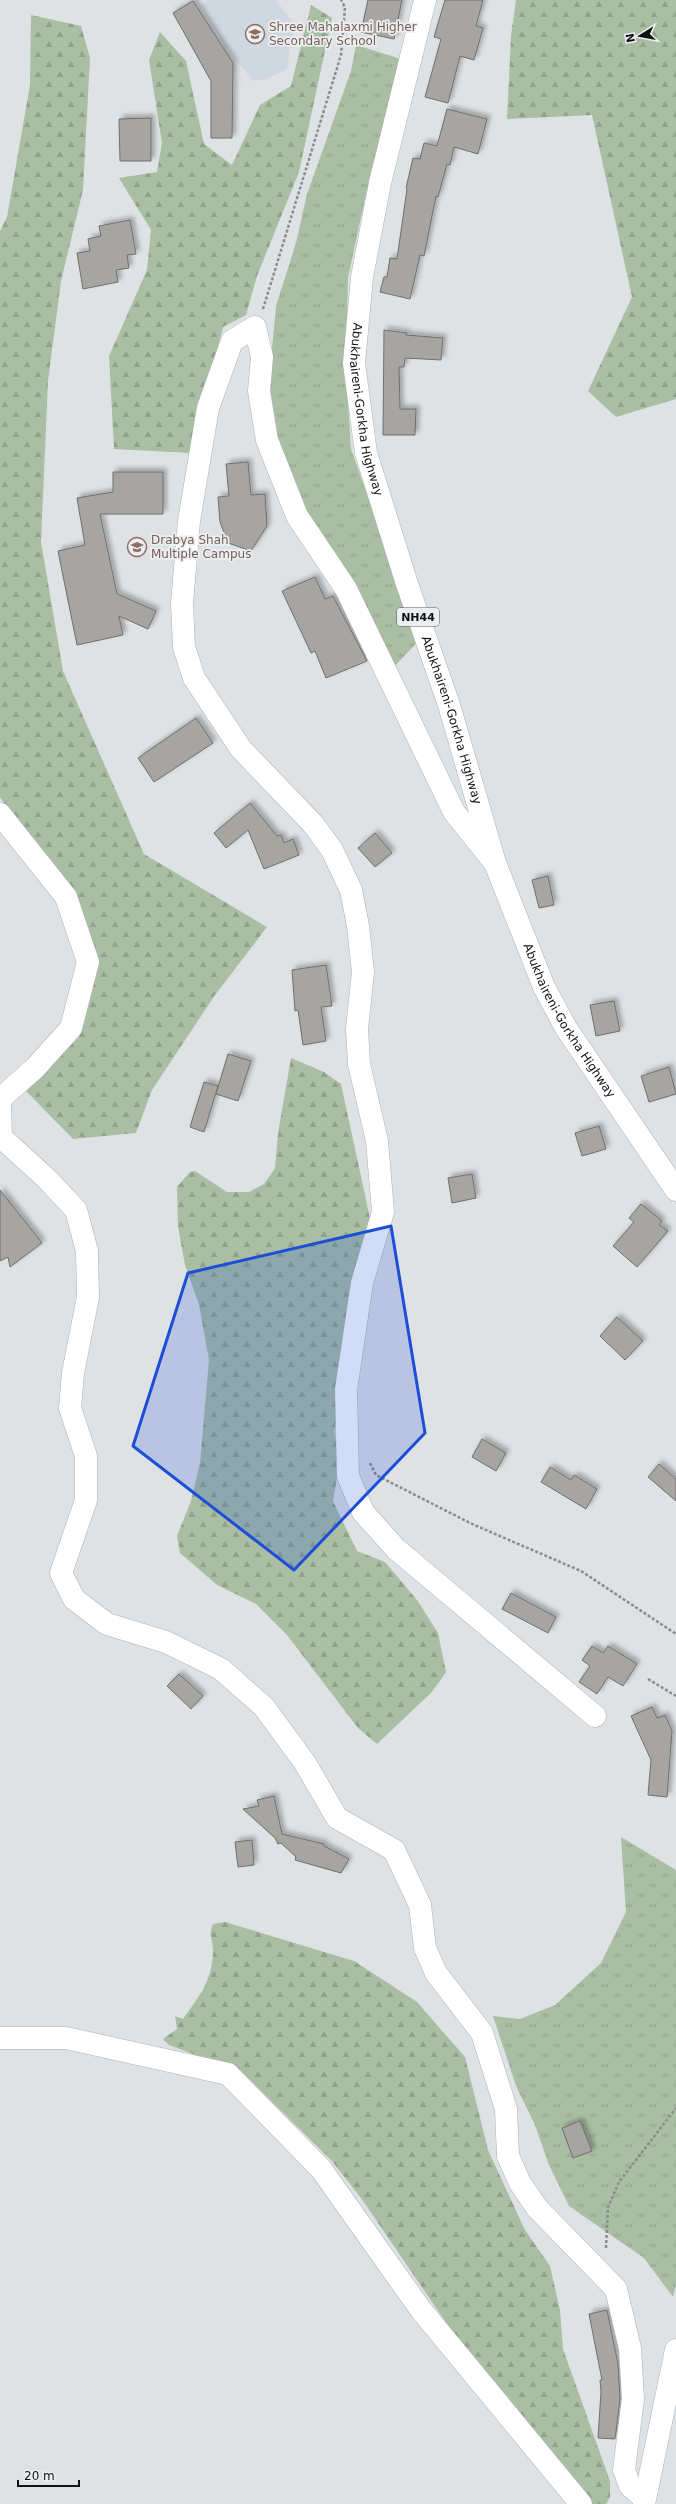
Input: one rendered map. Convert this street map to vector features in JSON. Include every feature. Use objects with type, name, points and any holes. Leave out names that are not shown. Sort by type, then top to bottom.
[{"type":"street","name":"Abukhaireni-Gorkha Highway","points":[[425,0],[380,183],[362,278],[354,363],[366,453],[407,584],[449,705],[495,863],[544,987],[566,1028],[676,1190]]},
{"type":"street","points":[[495,863],[454,812],[346,589],[297,516],[267,440],[259,391],[262,357],[255,327],[232,341],[208,408],[189,521],[182,603],[184,647],[194,678],[241,749],[313,824],[332,850],[350,890],[358,926],[363,972],[357,1029],[359,1064],[377,1141],[383,1212],[362,1283],[346,1390],[348,1476],[363,1512],[396,1549],[595,1716]]},
{"type":"street","points":[[0,814],[66,897],[88,962],[71,1028],[35,1068],[0,1099],[1,1137],[47,1179],[76,1210],[87,1251],[88,1297],[73,1372],[70,1408],[86,1456],[86,1500],[61,1573],[74,1599],[107,1624],[166,1642],[221,1669],[264,1707],[305,1763],[337,1818],[394,1850],[420,1905],[425,1948],[436,1973],[482,2033],[506,2109],[508,2156],[520,2183],[537,2208],[616,2289],[630,2348],[633,2399],[624,2470],[630,2486],[644,2501]]},
{"type":"street","points":[[0,2038],[66,2038],[228,2074],[321,2169],[420,2310],[581,2504]]},
{"type":"street","points":[[644,2501],[676,2350]]},
{"type":"path","points":[[255,327],[268,299],[341,55],[345,7],[341,0]]},
{"type":"path","points":[[369,1462],[376,1475],[472,1524],[581,1571],[676,1634]]},
{"type":"path","points":[[648,1679],[676,1696]]},
{"type":"path","points":[[604,2276],[608,2207],[619,2182],[676,2108]]},
{"type":"highlighted area","points":[[391,1226],[425,1433],[294,1570],[133,1446],[188,1273]]},
{"type":"shaded area","name":"Shree Mahalaxmi Higher Secondary School","points":[[207,0],[276,0],[294,24],[287,69],[267,79],[253,81],[223,43],[201,6]]},
{"type":"green space","points":[[516,0],[676,0],[676,399],[616,417],[588,391],[632,297],[592,115],[507,119],[511,36]]},
{"type":"green space","points":[[311,5],[332,18],[299,172],[257,276],[246,315],[223,327],[191,453],[114,449],[109,356],[147,270],[151,230],[119,178],[157,172],[162,143],[149,60],[160,32],[186,61],[204,144],[232,165],[260,105],[291,86]]},
{"type":"green space","points":[[31,15],[81,26],[90,58],[83,190],[61,281],[48,381],[41,542],[63,671],[144,854],[267,927],[215,995],[152,1090],[136,1133],[73,1139],[26,1091],[79,1037],[91,983],[33,848],[0,797],[0,231],[7,217],[30,85]]},
{"type":"green space","points":[[356,45],[401,59],[370,175],[348,278],[346,370],[351,449],[391,562],[424,635],[392,669],[304,513],[272,433],[268,391],[276,306],[296,243],[307,194],[351,71]]},
{"type":"green space","points":[[291,1058],[324,1072],[341,1084],[371,1223],[334,1432],[340,1460],[333,1501],[357,1551],[385,1562],[417,1600],[438,1633],[446,1672],[432,1692],[377,1744],[358,1728],[287,1635],[256,1604],[217,1585],[180,1553],[177,1536],[191,1501],[200,1463],[209,1360],[199,1305],[185,1265],[178,1227],[177,1187],[190,1172],[195,1171],[227,1192],[249,1192],[264,1184],[275,1168],[278,1133]]},
{"type":"green space","points":[[621,1837],[676,1870],[676,2285],[673,2297],[644,2258],[569,2206],[549,2165],[535,2125],[516,2086],[493,2016],[520,2019],[555,2005],[601,1963],[626,1912]]},
{"type":"green space","points":[[225,1922],[354,1961],[417,2002],[465,2057],[488,2150],[525,2230],[550,2266],[560,2310],[563,2349],[610,2481],[610,2497],[606,2504],[592,2504],[588,2501],[488,2384],[361,2198],[331,2160],[243,2073],[169,2045],[163,2039],[177,2029],[175,2016],[183,2019],[204,1988],[208,1980],[212,1962],[213,1951],[211,1934],[213,1924]]},
{"type":"building","points":[[368,0],[402,0],[394,39],[361,32]]},
{"type":"building","points":[[445,0],[483,0],[476,26],[483,28],[474,60],[460,56],[448,103],[425,97],[441,39],[434,37]]},
{"type":"building","points":[[193,1],[233,63],[232,138],[211,138],[211,81],[173,13]]},
{"type":"building","points":[[447,109],[487,119],[478,154],[454,147],[450,165],[447,164],[438,197],[436,196],[424,256],[420,255],[410,299],[380,292],[384,277],[387,277],[390,258],[397,259],[406,188],[413,158],[420,159],[424,143],[437,146]]},
{"type":"building","points":[[151,118],[151,161],[120,161],[119,119]]},
{"type":"building","points":[[130,220],[136,254],[127,255],[129,268],[116,270],[118,282],[83,289],[77,253],[90,251],[88,239],[101,236],[99,226]]},
{"type":"building","points":[[384,330],[407,333],[406,335],[443,338],[441,360],[405,358],[404,367],[399,367],[400,409],[416,409],[415,435],[383,435]]},
{"type":"building","points":[[248,462],[251,495],[265,494],[267,526],[251,551],[228,543],[220,522],[218,497],[229,496],[226,464]]},
{"type":"building","points":[[113,472],[163,472],[163,514],[100,514],[117,594],[156,611],[148,629],[119,616],[123,635],[77,645],[58,551],[85,545],[77,498],[113,492]]},
{"type":"building","points":[[315,577],[325,599],[333,596],[367,661],[326,678],[315,651],[311,653],[282,591]]},
{"type":"building","points":[[196,718],[213,743],[154,782],[138,758]]},
{"type":"building","points":[[250,803],[277,836],[281,835],[284,843],[293,839],[299,855],[264,869],[248,830],[226,848],[214,833]]},
{"type":"building","points":[[375,833],[392,853],[375,867],[358,848]]},
{"type":"building","points":[[548,876],[554,905],[539,908],[532,880]]},
{"type":"building","points":[[326,965],[332,1006],[321,1007],[326,1041],[303,1045],[298,1010],[295,1011],[292,970]]},
{"type":"building","points":[[614,1001],[620,1031],[596,1036],[590,1005]]},
{"type":"building","points":[[228,1054],[251,1061],[238,1101],[216,1094]]},
{"type":"building","points":[[669,1067],[676,1094],[649,1102],[641,1076]]},
{"type":"building","points":[[204,1082],[218,1086],[204,1132],[190,1127]]},
{"type":"building","points":[[599,1126],[606,1149],[582,1156],[575,1133]]},
{"type":"building","points":[[472,1174],[476,1198],[452,1203],[448,1178]]},
{"type":"building","points":[[0,1190],[42,1243],[10,1267],[8,1257],[0,1261]]},
{"type":"building","points":[[641,1204],[662,1221],[659,1225],[668,1231],[637,1267],[613,1246],[634,1222],[629,1218]]},
{"type":"building","points":[[617,1317],[643,1341],[625,1360],[600,1336]]},
{"type":"building","points":[[482,1439],[506,1453],[496,1471],[472,1457]]},
{"type":"building","points":[[659,1464],[676,1479],[676,1501],[648,1477]]},
{"type":"building","points":[[550,1467],[571,1480],[574,1475],[597,1489],[586,1509],[541,1482]]},
{"type":"building","points":[[511,1593],[556,1617],[548,1633],[502,1609]]},
{"type":"building","points":[[592,1646],[603,1653],[608,1646],[637,1664],[623,1686],[608,1677],[597,1694],[579,1682],[590,1666],[582,1660]]},
{"type":"building","points":[[179,1674],[203,1696],[191,1709],[167,1686]]},
{"type":"building","points":[[652,1707],[657,1718],[665,1715],[672,1731],[667,1797],[648,1795],[651,1760],[631,1716]]},
{"type":"building","points":[[274,1796],[282,1834],[324,1844],[324,1846],[349,1859],[341,1873],[295,1860],[296,1857],[281,1843],[278,1844],[275,1838],[243,1809],[259,1806],[257,1800]]},
{"type":"building","points":[[252,1840],[254,1865],[238,1867],[235,1842]]},
{"type":"building","points":[[580,2121],[592,2151],[573,2158],[562,2128]]},
{"type":"building","points":[[607,2310],[618,2364],[620,2399],[615,2439],[598,2438],[601,2392],[600,2380],[602,2380],[589,2314]]},
{"type":"place","name":"Shree Mahalaxmi Higher Secondary School","points":[[255,34]]},
{"type":"place","name":"Drabya Shah Multiple Campus","points":[[137,547]]}]
